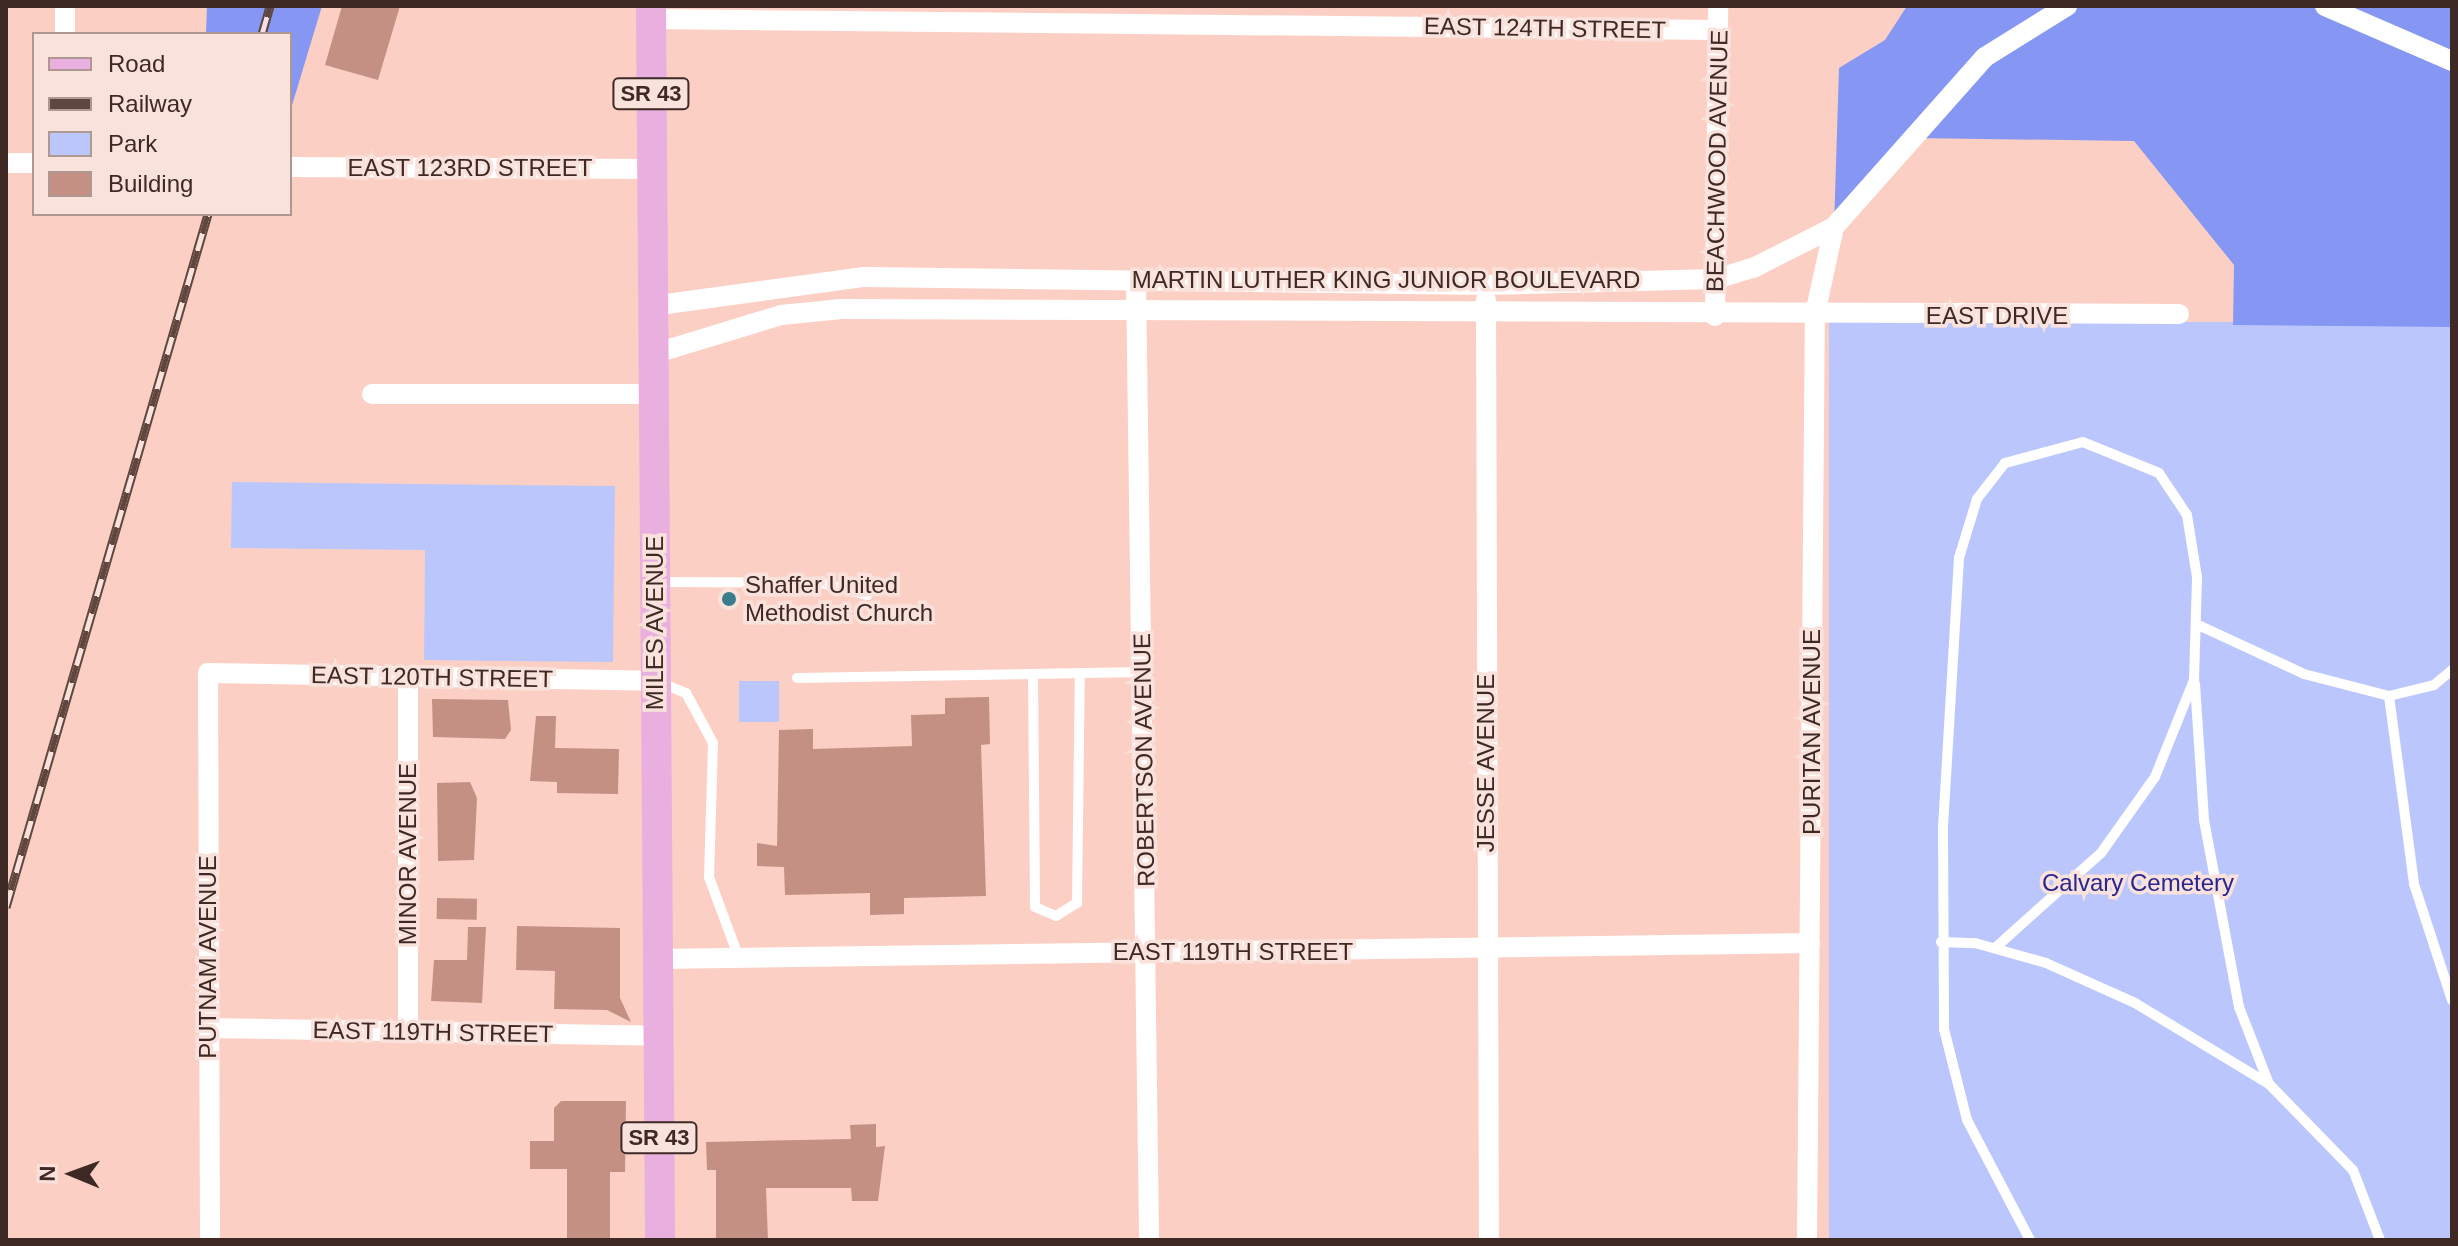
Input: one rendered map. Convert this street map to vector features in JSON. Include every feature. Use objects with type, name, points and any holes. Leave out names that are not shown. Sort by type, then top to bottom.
[{"type":"main road","name":"MILES AVENUE","points":[[651,13],[660,1240]]},
{"type":"street","points":[[65,6],[65,32]]},
{"type":"street","name":"BEACHWOOD AVENUE","points":[[1715,316],[1718,6]]},
{"type":"street","name":"MARTIN LUTHER KING JUNIOR BOULEVARD","points":[[652,306],[821,278],[1486,285],[1716,279],[1772,260],[1834,227],[1985,57],[2067,6]]},
{"type":"street","points":[[2325,6],[2452,61]]},
{"type":"street","name":"EAST 124TH STREET","points":[[651,13],[1718,30]]},
{"type":"street","points":[[6,163],[32,163]]},
{"type":"street","name":"EAST 123RD STREET","points":[[292,167],[650,169]]},
{"type":"street","name":"PURITAN AVENUE","points":[[1807,1240],[1815,314],[1834,227]]},
{"type":"street","name":"ROBERTSON AVENUE","points":[[1136,279],[1148,952],[1149,1240]]},
{"type":"street","name":"JESSE AVENUE","points":[[1486,285],[1485,950],[1489,1240]]},
{"type":"street","name":"MARTIN LUTHER KING JUNIOR BOULEVARD","points":[[653,354],[781,315],[842,309],[1715,316],[1815,314]]},
{"type":"street","name":"EAST DRIVE","points":[[1815,314],[2179,314]]},
{"type":"street","points":[[372,394],[654,394]]},
{"type":"street","name":"EAST 120TH STREET","points":[[208,673],[655,681]]},
{"type":"street","name":"PUTNAM AVENUE","points":[[208,673],[210,1240]]},
{"type":"street","name":"MINOR AVENUE","points":[[408,677],[408,1031]]},
{"type":"street","name":"EAST 119TH STREET","points":[[656,959],[1485,950],[1810,943]]},
{"type":"street","name":"EAST 119TH STREET","points":[[208,1028],[658,1036]]},
{"type":"lane","points":[[2030,1240],[1967,1120],[1944,1029],[1941,942],[1959,558],[1977,499],[2005,463],[2083,442],[2159,473],[2187,515],[2196,624],[2194,680],[2204,820],[2239,1007],[2269,1084]]},
{"type":"lane","points":[[655,582],[821,583],[867,595]]},
{"type":"lane","points":[[2196,624],[2304,674],[2389,696],[2434,685],[2452,670]]},
{"type":"lane","points":[[797,678],[1143,672]]},
{"type":"lane","points":[[1033,674],[1035,907],[1056,916],[1077,903],[1080,673]]},
{"type":"lane","points":[[1995,948],[2101,853],[2155,777],[2194,680]]},
{"type":"lane","points":[[655,681],[686,693],[713,743],[709,877],[739,958]]},
{"type":"lane","points":[[2389,696],[2414,884],[2452,1000]]},
{"type":"lane","points":[[1941,942],[1995,948],[2135,1003],[2269,1084],[2353,1170],[2380,1240]]},
{"type":"green space","name":"Calvary Cemetery","points":[[1829,322],[2452,322],[2452,1240],[1829,1240]]},
{"type":"green space","points":[[232,482],[615,486],[613,662],[424,660],[425,550],[231,548]]},
{"type":"green space","points":[[739,681],[779,681],[779,722],[739,722]]},
{"type":"shaded area","points":[[207,6],[322,6],[292,105],[292,32],[206,32]]},
{"type":"shaded area","points":[[1907,6],[2452,6],[2452,327],[2233,325],[2234,265],[2134,141],[1913,138],[1834,227],[1839,68],[1885,40]]},
{"type":"building","points":[[342,6],[400,6],[378,80],[325,65]]},
{"type":"building","points":[[989,697],[990,744],[981,745],[986,896],[904,898],[904,914],[870,915],[870,893],[785,895],[784,867],[757,866],[757,843],[777,846],[779,730],[813,729],[813,749],[912,746],[911,715],[945,714],[945,698]]},
{"type":"building","points":[[432,699],[508,700],[511,730],[505,739],[433,737]]},
{"type":"building","points":[[536,716],[556,716],[555,748],[619,749],[618,794],[557,793],[557,782],[530,781]]},
{"type":"building","points":[[470,782],[477,798],[474,860],[438,861],[437,783]]},
{"type":"building","points":[[437,898],[477,899],[477,920],[437,919]]},
{"type":"building","points":[[517,926],[620,928],[620,998],[631,1022],[607,1010],[554,1009],[555,971],[516,970]]},
{"type":"building","points":[[468,927],[486,927],[482,1003],[431,1001],[434,960],[467,960]]},
{"type":"building","points":[[561,1101],[626,1101],[625,1172],[610,1172],[610,1240],[567,1240],[567,1169],[530,1169],[530,1141],[554,1141],[554,1108]]},
{"type":"building","points":[[876,1124],[876,1147],[885,1146],[878,1201],[852,1201],[851,1188],[766,1188],[768,1240],[716,1240],[716,1170],[707,1170],[706,1142],[851,1139],[850,1125]]},
{"type":"railway","points":[[263,32],[270,6]]},
{"type":"railway","points":[[6,907],[207,216]]},
{"type":"place","name":"Shaffer United Methodist Church","points":[[729,599]]}]
